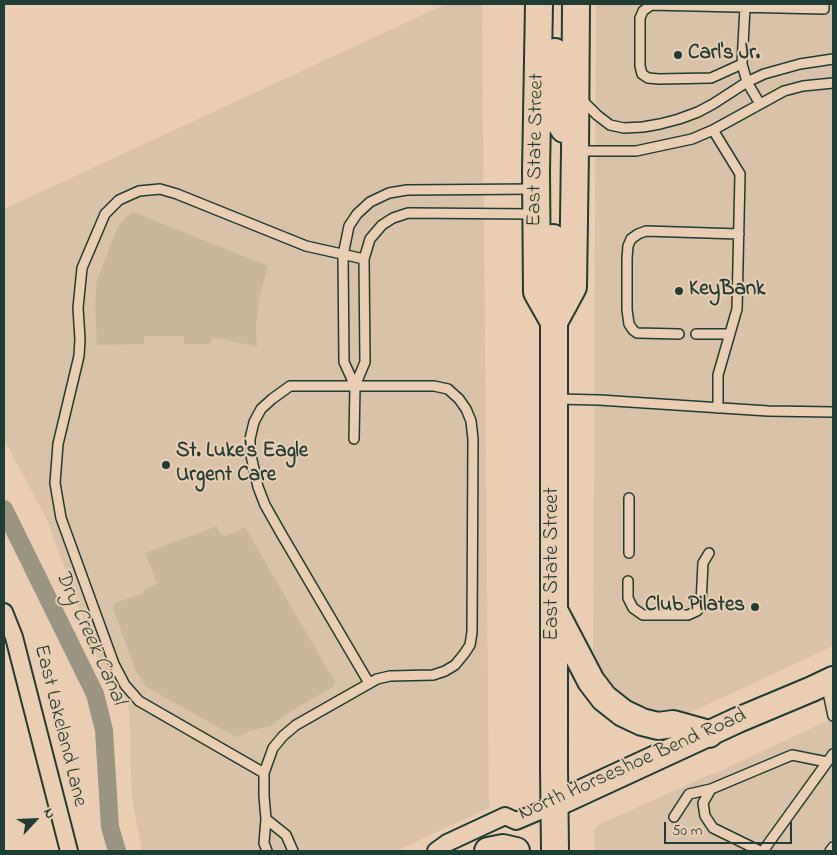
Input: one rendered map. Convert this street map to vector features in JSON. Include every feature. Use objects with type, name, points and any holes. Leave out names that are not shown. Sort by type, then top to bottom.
[{"type":"main road","name":"East State Street","points":[[536,201],[539,4]]},
{"type":"main road","points":[[554,4],[555,70],[559,121],[575,151]]},
{"type":"main road","name":"East State Street","points":[[555,851],[554,399],[559,313],[573,287],[576,4]]},
{"type":"main road","points":[[536,201],[546,196],[551,212],[555,288],[559,313]]},
{"type":"main road","points":[[554,609],[591,681],[604,698],[616,708],[642,722],[658,726],[673,724],[709,734]]},
{"type":"main road","points":[[488,851],[503,848],[516,851]]},
{"type":"street","name":"East Lakeland Lane","points":[[4,612],[14,637],[69,851]]},
{"type":"street","name":"North Horseshoe Bend Road","points":[[436,851],[447,843],[505,816],[516,821],[738,720],[830,681]]},
{"type":"lane","points":[[742,64],[711,78],[648,78],[642,74],[640,66],[640,18],[643,11],[651,4],[824,9],[824,4]]},
{"type":"lane","points":[[744,7],[742,64],[747,82],[760,104]]},
{"type":"lane","points":[[575,93],[610,125],[624,128],[660,124],[692,114],[714,104],[747,82],[764,74],[792,66],[833,60]]},
{"type":"lane","points":[[575,151],[636,152],[692,139],[784,91],[803,86],[833,83]]},
{"type":"lane","points":[[712,130],[740,174],[737,309],[718,374],[718,408]]},
{"type":"lane","points":[[264,773],[138,701],[125,685],[114,664],[64,527],[55,483],[58,444],[79,356],[78,308],[82,268],[105,214],[119,200],[139,191],[160,189],[177,194],[306,246],[364,259]]},
{"type":"lane","points":[[355,386],[344,362],[343,255],[349,226],[357,214],[370,202],[389,193],[407,190],[536,201]]},
{"type":"lane","points":[[354,439],[355,386],[365,362],[364,259],[370,239],[382,225],[393,218],[408,214],[536,201]]},
{"type":"lane","points":[[679,334],[637,333],[632,330],[627,310],[628,246],[631,239],[643,232],[739,234]]},
{"type":"lane","points":[[696,334],[730,334]]},
{"type":"lane","points":[[267,851],[264,843],[266,819],[264,773],[273,748],[283,736],[296,725],[378,679],[390,676],[432,675],[445,671],[455,665],[464,654],[470,644],[472,632],[472,439],[471,421],[466,409],[448,389],[434,386],[290,386],[261,409],[254,422],[250,439],[250,451],[258,487],[265,505],[369,683]]},
{"type":"lane","points":[[554,399],[599,400],[768,411],[833,412]]},
{"type":"lane","points":[[629,498],[629,554]]},
{"type":"lane","points":[[628,581],[628,598],[633,608],[643,615],[688,615],[696,612],[701,604],[703,563],[708,553]]},
{"type":"lane","points":[[830,681],[833,716]]},
{"type":"lane","points":[[711,789],[703,803],[705,816],[713,828],[762,851],[833,754]]},
{"type":"lane","points":[[674,816],[689,794],[711,789],[792,755],[827,762]]},
{"type":"lane","points":[[266,819],[286,835],[293,851]]},
{"type":"lane","points":[[830,851],[833,847]]},
{"type":"shaded area","points":[[446,4],[482,4],[489,808],[396,851],[142,851],[132,798],[129,708],[103,672],[47,520],[4,439],[4,209]]},
{"type":"shaded area","points":[[596,4],[833,4],[833,646],[683,716],[645,714],[610,689],[593,651]]},
{"type":"shaded area","points":[[133,212],[268,266],[259,300],[256,327],[257,347],[212,337],[210,344],[184,344],[184,336],[144,336],[144,344],[97,345],[95,302],[97,282],[116,231],[121,222]]},
{"type":"shaded area","points":[[217,526],[220,534],[226,536],[245,527],[335,682],[334,686],[287,714],[271,726],[249,731],[238,737],[145,685],[135,669],[113,609],[114,603],[144,593],[143,590],[157,584],[145,553]]},
{"type":"shaded area","points":[[833,718],[833,851],[594,851],[594,830],[600,824],[716,773]]},
{"type":"waterway","name":"Dry Creek Canal","points":[[4,509],[95,694],[104,730],[110,827],[117,851]]},
{"type":"place","name":"Carl's Jr.","points":[[678,55]]},
{"type":"place","name":"KeyBank","points":[[679,291]]},
{"type":"place","name":"St. Luke's Eagle Urgent Care","points":[[166,465]]},
{"type":"place","name":"Club Pilates","points":[[755,607]]}]
